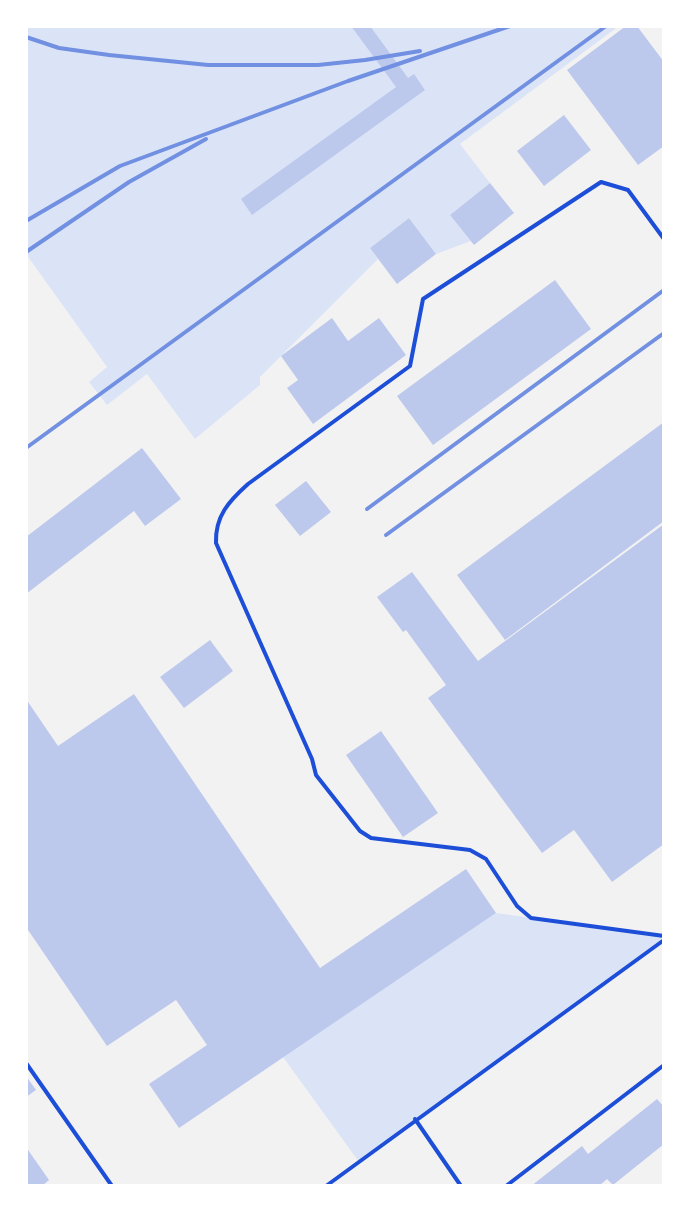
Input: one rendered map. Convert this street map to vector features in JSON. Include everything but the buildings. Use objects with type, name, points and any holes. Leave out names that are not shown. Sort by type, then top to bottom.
[{"type":"lane","points":[[664,239],[628,190],[601,182],[423,299],[410,366],[248,484],[222,512],[216,529],[216,542],[312,760],[316,774],[360,831],[371,838],[470,850],[486,859],[517,906],[531,918],[664,936]]},
{"type":"lane","points":[[326,1186],[664,940]]},
{"type":"lane","points":[[26,1063],[112,1186]]},
{"type":"lane","points":[[506,1186],[664,1065]]},
{"type":"lane","points":[[415,1120],[461,1186]]},
{"type":"shaded area","points":[[26,26],[619,26],[460,144],[490,183],[450,215],[471,241],[436,254],[409,218],[370,248],[378,259],[260,377],[260,385],[195,439],[147,374],[107,405],[89,382],[107,367],[26,254]]},
{"type":"shaded area","points":[[496,913],[664,936],[664,940],[359,1162],[283,1057]]},
{"type":"railway","points":[[26,221],[120,166],[348,81],[510,26]]},
{"type":"railway","points":[[26,448],[606,26]]},
{"type":"railway","points":[[26,37],[59,48],[208,65],[318,65],[420,51]]},
{"type":"railway","points":[[26,252],[129,182],[206,139]]},
{"type":"railway","points":[[367,509],[664,290]]},
{"type":"railway","points":[[386,535],[664,333]]}]
